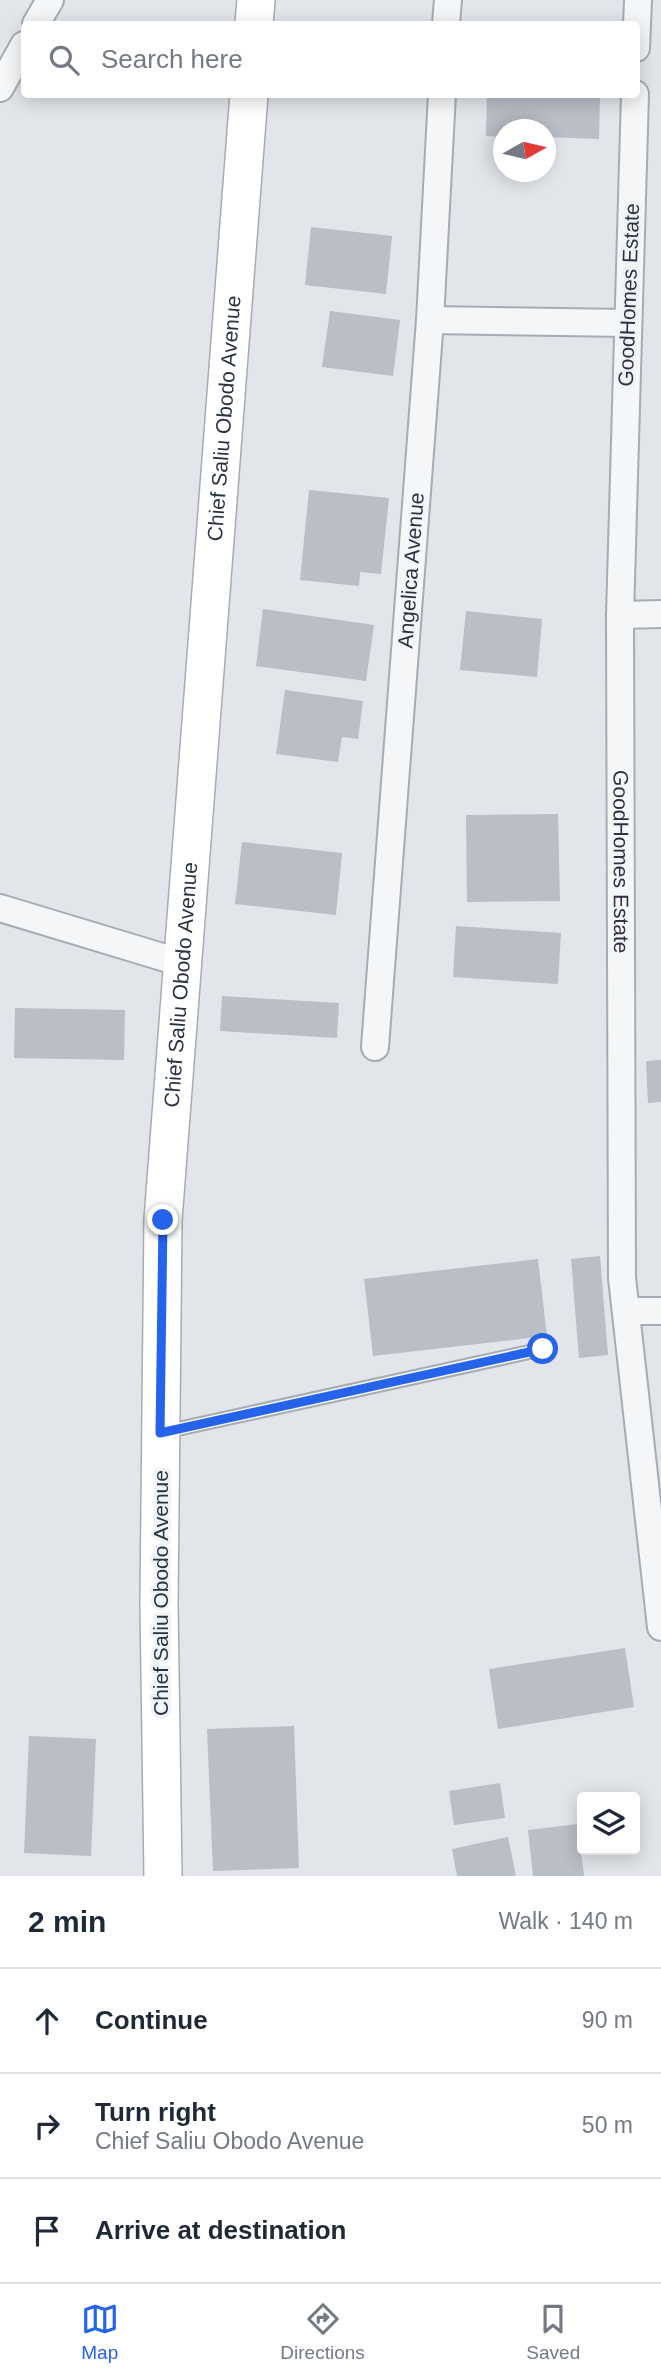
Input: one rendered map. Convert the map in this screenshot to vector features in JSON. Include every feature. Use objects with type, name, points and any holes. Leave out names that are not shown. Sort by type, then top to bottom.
[{"type":"street","points":[[38,21],[50,0]]},
{"type":"street","points":[[254,21],[256,0]]},
{"type":"street","points":[[446,21],[448,0]]},
{"type":"street","points":[[640,34],[646,12]]},
{"type":"street","points":[[0,88],[21,50]]},
{"type":"street","name":"Chief Saliu Obodo Avenue","points":[[163,1876],[159,1603],[163,1220],[249,98]]},
{"type":"street","name":"Angelica Avenue","points":[[375,1047],[430,320],[442,98]]},
{"type":"street","name":"GoodHomes Estate","points":[[635,98],[620,615],[622,1264],[661,1627]]},
{"type":"street","points":[[430,320],[628,323]]},
{"type":"street","points":[[620,615],[661,614]]},
{"type":"street","points":[[0,908],[182,963]]},
{"type":"street","points":[[626,1311],[661,1311]]},
{"type":"lane","points":[[160,1433],[543,1349]]},
{"type":"building","points":[[487,98],[600,98],[599,139],[556,137],[556,119],[493,119],[493,136],[486,136]]},
{"type":"building","points":[[311,227],[392,236],[386,294],[305,285]]},
{"type":"building","points":[[330,311],[400,320],[393,376],[322,367]]},
{"type":"building","points":[[309,490],[389,498],[381,574],[360,572],[359,586],[300,580]]},
{"type":"building","points":[[263,609],[374,625],[366,681],[256,666]]},
{"type":"building","points":[[466,611],[542,619],[537,677],[460,670]]},
{"type":"building","points":[[285,690],[363,701],[358,739],[342,737],[338,762],[276,754]]},
{"type":"building","points":[[558,814],[560,901],[467,902],[466,815]]},
{"type":"building","points":[[242,842],[342,853],[336,915],[235,904]]},
{"type":"building","points":[[456,926],[561,933],[558,984],[453,977]]},
{"type":"building","points":[[222,996],[339,1003],[337,1038],[220,1031]]},
{"type":"building","points":[[15,1008],[125,1010],[124,1060],[14,1058]]},
{"type":"building","points":[[661,1060],[661,1102],[648,1103],[646,1061]]},
{"type":"building","points":[[600,1256],[608,1355],[579,1358],[571,1259]]},
{"type":"building","points":[[538,1259],[547,1336],[373,1356],[364,1279]]},
{"type":"building","points":[[625,1648],[634,1707],[498,1729],[489,1669]]},
{"type":"building","points":[[294,1726],[299,1868],[213,1871],[207,1729]]},
{"type":"building","points":[[29,1736],[96,1739],[91,1856],[24,1853]]},
{"type":"building","points":[[500,1783],[505,1818],[454,1825],[449,1791]]},
{"type":"building","points":[[577,1824],[577,1855],[582,1855],[584,1876],[533,1876],[528,1830]]},
{"type":"building","points":[[508,1837],[516,1876],[457,1876],[452,1849]]},
{"type":"route","points":[[163,1220],[160,1433],[543,1349]]}]
